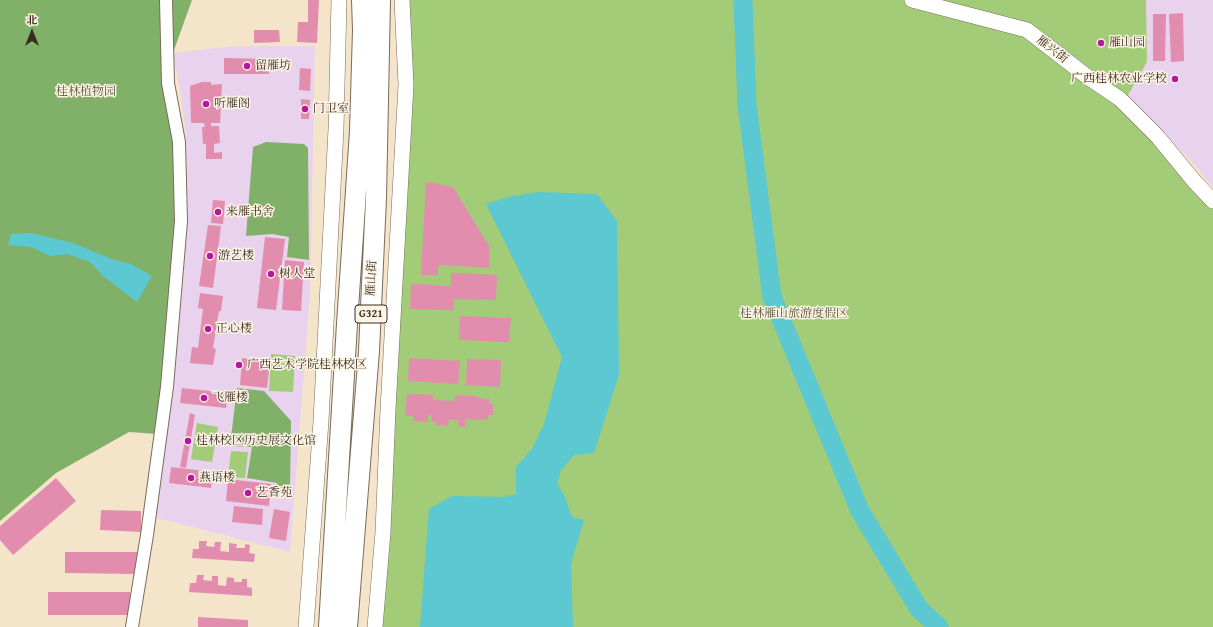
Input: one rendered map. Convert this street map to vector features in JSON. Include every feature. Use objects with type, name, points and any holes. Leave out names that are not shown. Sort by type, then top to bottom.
[{"type":"highway","name":"雁山街","points":[[329,627],[360,132],[363,30],[362,0]]},
{"type":"highway","name":"雁山街","points":[[347,627],[369,351],[376,198],[380,0]]},
{"type":"street","points":[[132,627],[147,535],[166,387],[181,221],[179,142],[168,83],[166,0]]},
{"type":"street","points":[[306,627],[322,421],[336,129],[339,0]]},
{"type":"street","points":[[375,627],[383,532],[388,409],[406,85],[402,0]]},
{"type":"street","name":"雁兴街","points":[[912,0],[1027,30],[1089,78],[1120,99],[1158,138],[1194,182],[1213,202]]},
{"type":"shaded area","name":"广西桂林农业学校","points":[[1146,0],[1213,0],[1213,187],[1191,161],[1127,97],[1147,62]]},
{"type":"shaded area","name":"广西艺术学院桂林校区","points":[[235,46],[315,46],[310,296],[290,552],[153,517],[166,435],[188,220],[186,134],[173,53]]},
{"type":"green space","name":"桂林植物园","points":[[0,0],[192,0],[173,53],[166,97],[175,159],[178,211],[158,434],[129,432],[56,473],[0,521]]},
{"type":"green space","name":"桂林雁山旅游度假区","points":[[402,0],[1146,0],[1147,62],[1127,97],[1213,201],[1213,627],[375,627]]},
{"type":"green space","points":[[266,142],[304,144],[308,148],[309,260],[287,257],[289,237],[272,234],[246,236],[253,147]]},
{"type":"green space","points":[[271,354],[295,356],[293,392],[269,391]]},
{"type":"green space","points":[[237,388],[264,391],[291,421],[290,493],[276,492],[277,483],[247,478],[252,447],[230,446]]},
{"type":"green space","points":[[197,423],[218,427],[212,462],[191,459]]},
{"type":"green space","points":[[231,451],[248,452],[245,478],[228,477]]},
{"type":"water","points":[[539,192],[597,194],[617,221],[619,375],[594,453],[574,455],[561,470],[557,483],[565,497],[572,517],[584,520],[571,563],[573,627],[420,627],[429,509],[452,496],[504,497],[516,494],[516,467],[532,449],[544,424],[562,357],[486,204],[512,196]]},
{"type":"water","points":[[31,233],[73,243],[114,260],[131,264],[152,276],[137,302],[103,276],[90,262],[67,254],[50,256],[31,247],[8,245],[11,234]]},
{"type":"building","points":[[308,0],[319,0],[317,43],[297,42],[298,22],[308,22]]},
{"type":"building","points":[[1183,13],[1184,61],[1171,62],[1169,14]]},
{"type":"building","points":[[1153,14],[1166,14],[1165,61],[1153,61]]},
{"type":"building","points":[[254,30],[279,30],[280,42],[254,43]]},
{"type":"building","name":"留雁坊","points":[[224,58],[269,59],[269,74],[224,74]]},
{"type":"building","points":[[300,68],[311,69],[310,91],[299,90]]},
{"type":"building","name":"听雁阁","points":[[202,82],[211,82],[211,85],[222,84],[220,123],[211,123],[211,126],[219,126],[220,143],[214,144],[214,153],[222,152],[222,159],[206,159],[206,144],[203,144],[202,127],[205,127],[204,123],[191,123],[190,86]]},
{"type":"building","name":"门卫室","points":[[301,99],[310,100],[309,119],[301,119]]},
{"type":"building","points":[[426,182],[453,187],[489,246],[489,268],[438,265],[438,275],[421,275]]},
{"type":"building","name":"来雁书舍","points":[[213,200],[225,201],[223,224],[211,223]]},
{"type":"building","name":"游艺楼","points":[[208,225],[221,226],[213,288],[199,286]]},
{"type":"building","name":"树人堂","points":[[265,237],[285,239],[276,310],[257,308]]},
{"type":"building","points":[[285,260],[304,262],[301,311],[282,310]]},
{"type":"building","points":[[451,273],[497,275],[496,300],[454,299],[454,310],[410,309],[411,284],[451,286]]},
{"type":"building","name":"正心楼","points":[[200,293],[223,296],[213,348],[216,349],[213,365],[190,363],[192,347],[198,348],[203,309],[198,308]]},
{"type":"building","points":[[460,316],[511,318],[509,342],[459,340]]},
{"type":"building","points":[[242,358],[270,361],[267,388],[240,385]]},
{"type":"building","points":[[409,358],[460,361],[458,384],[408,381]]},
{"type":"building","points":[[467,359],[501,360],[500,387],[466,385]]},
{"type":"building","name":"飞雁楼","points":[[182,388],[228,393],[226,408],[180,403]]},
{"type":"building","points":[[407,394],[433,395],[433,400],[455,401],[455,395],[477,396],[477,398],[489,399],[489,404],[493,404],[493,415],[488,415],[488,420],[465,419],[465,427],[458,426],[458,420],[449,419],[448,426],[435,425],[435,422],[431,421],[432,415],[428,415],[428,422],[413,421],[413,416],[405,416]]},
{"type":"building","name":"桂林校区历史展文化馆","points":[[190,413],[195,415],[186,468],[180,467]]},
{"type":"building","name":"燕语楼","points":[[171,467],[213,472],[211,488],[169,483]]},
{"type":"building","points":[[56,478],[76,501],[13,555],[0,540],[0,526]]},
{"type":"building","name":"艺香苑","points":[[228,479],[271,484],[269,506],[226,501]]},
{"type":"building","points":[[234,506],[263,509],[262,525],[232,522]]},
{"type":"building","points":[[274,509],[290,512],[286,541],[269,538]]},
{"type":"building","points":[[101,510],[141,511],[141,532],[100,530]]},
{"type":"building","points":[[199,541],[207,541],[206,546],[214,547],[215,542],[221,542],[220,551],[229,552],[229,543],[237,544],[236,548],[245,548],[245,544],[250,545],[249,553],[255,554],[254,562],[192,558],[193,549],[199,549]]},
{"type":"building","points":[[65,552],[137,552],[136,574],[65,573]]},
{"type":"building","points":[[197,575],[204,575],[203,580],[212,581],[212,576],[218,576],[218,585],[226,586],[227,577],[234,578],[234,582],[242,582],[242,579],[247,579],[247,587],[252,588],[252,596],[189,592],[190,583],[196,583]]},
{"type":"building","points":[[48,592],[130,592],[130,615],[48,615]]},
{"type":"building","points":[[198,617],[248,620],[248,627],[198,627]]},
{"type":"waterway","points":[[743,0],[747,105],[772,297],[860,511],[919,609],[939,627]]},
{"type":"place","name":"雁山园","points":[[1101,43]]},
{"type":"place","name":"留雁坊","points":[[247,66]]},
{"type":"place","name":"广西桂林农业学校","points":[[1175,79]]},
{"type":"place","name":"听雁阁","points":[[206,104]]},
{"type":"place","name":"门卫室","points":[[305,109]]},
{"type":"place","name":"来雁书舍","points":[[218,212]]},
{"type":"place","name":"游艺楼","points":[[210,256]]},
{"type":"place","name":"树人堂","points":[[271,274]]},
{"type":"place","name":"正心楼","points":[[208,329]]},
{"type":"place","name":"广西艺术学院桂林校区","points":[[239,365]]},
{"type":"place","name":"飞雁楼","points":[[204,398]]},
{"type":"place","name":"桂林校区历史展文化馆","points":[[188,441]]},
{"type":"place","name":"燕语楼","points":[[191,478]]},
{"type":"place","name":"艺香苑","points":[[248,493]]}]
